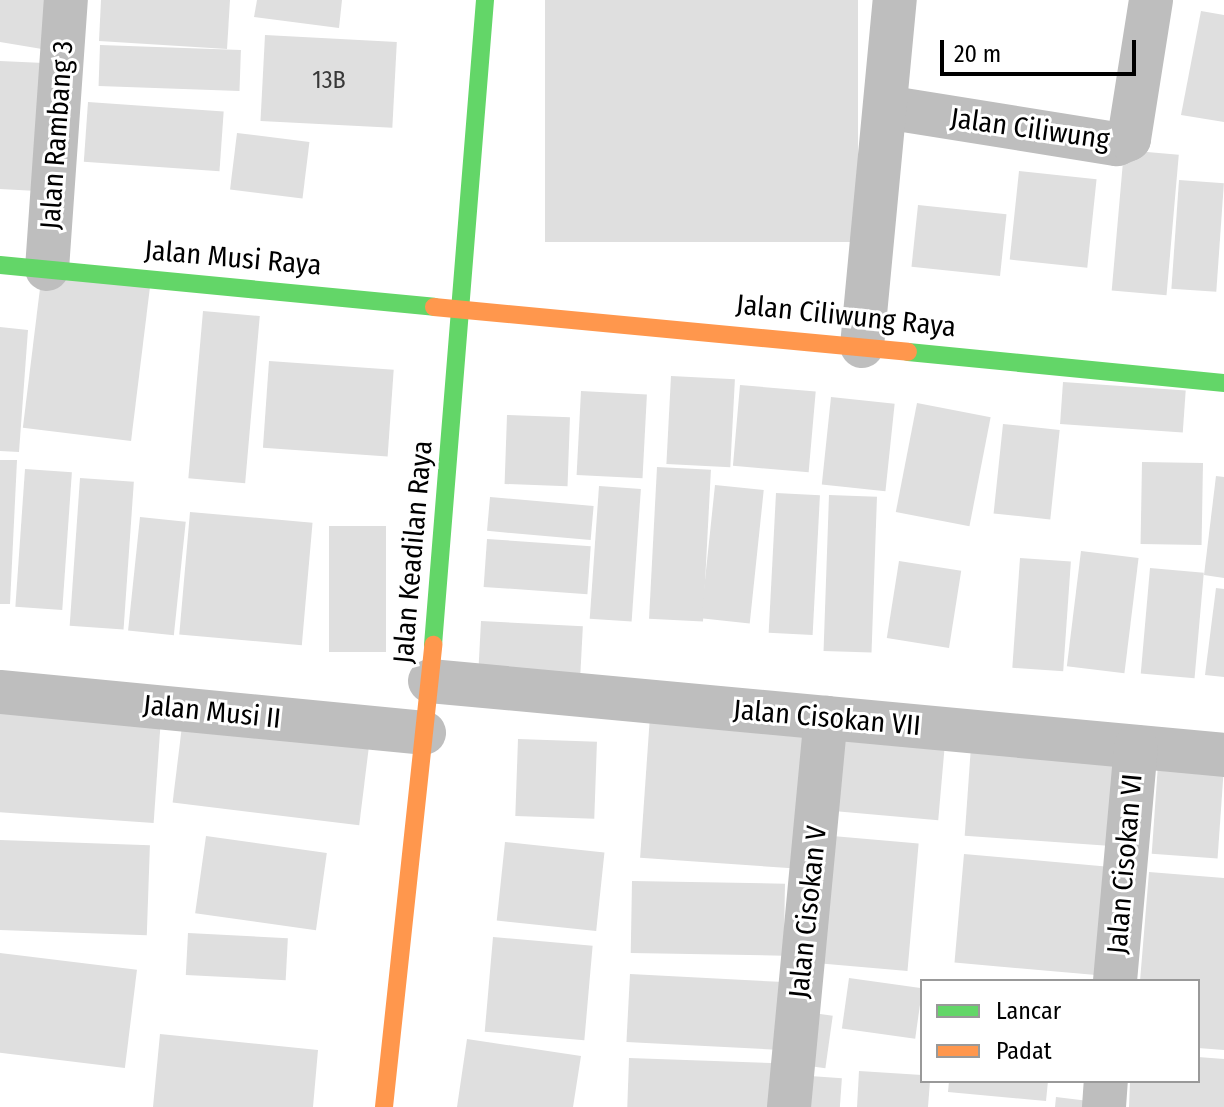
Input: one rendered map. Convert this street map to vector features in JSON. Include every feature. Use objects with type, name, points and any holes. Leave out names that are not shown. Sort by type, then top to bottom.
[{"type":"street","name":"Jalan Rambang 3","points":[[47,269],[66,0]]},
{"type":"street","name":"Jalan Keadilan Raya","points":[[384,1107],[430,681],[485,0]]},
{"type":"street","points":[[862,346],[895,0]]},
{"type":"street","name":"Jalan Ciliwung","points":[[885,107],[1117,144],[1129,139],[1151,0]]},
{"type":"street","name":"Jalan Musi Raya","points":[[0,265],[462,306]]},
{"type":"street","name":"Jalan Ciliwung Raya","points":[[462,306],[1224,383]]},
{"type":"street","name":"Jalan Cisokan VII","points":[[430,681],[1224,755]]},
{"type":"street","name":"Jalan Musi II","points":[[0,692],[424,733]]},
{"type":"street","name":"Jalan Cisokan V","points":[[789,1107],[826,718]]},
{"type":"street","name":"Jalan Cisokan VI","points":[[1115,979],[1136,747]]},
{"type":"street","points":[[1104,1107],[1106,1083]]},
{"type":"building","points":[[0,0],[50,0],[42,49],[0,42]]},
{"type":"building","points":[[101,0],[230,0],[227,49],[99,41]]},
{"type":"building","points":[[257,0],[342,0],[339,28],[254,17]]},
{"type":"building","points":[[545,0],[858,0],[858,242],[545,242]]},
{"type":"building","points":[[1201,11],[1224,15],[1224,122],[1181,115]]},
{"type":"building","points":[[265,35],[397,42],[392,128],[260,121]]},
{"type":"building","points":[[100,45],[241,50],[239,91],[99,86]]},
{"type":"building","points":[[0,61],[44,63],[37,191],[0,189]]},
{"type":"building","points":[[88,102],[224,111],[219,171],[84,162]]},
{"type":"building","points":[[237,133],[309,142],[303,198],[230,190]]},
{"type":"building","points":[[1124,150],[1179,155],[1167,295],[1112,290]]},
{"type":"building","points":[[1019,171],[1097,179],[1087,268],[1010,260]]},
{"type":"building","points":[[1179,180],[1224,183],[1216,292],[1171,289]]},
{"type":"building","points":[[918,205],[1007,214],[1000,276],[912,267]]},
{"type":"building","points":[[42,272],[150,285],[131,441],[23,428]]},
{"type":"building","points":[[203,311],[260,316],[245,483],[188,478]]},
{"type":"building","points":[[0,327],[28,330],[19,452],[0,451]]},
{"type":"building","points":[[269,361],[394,370],[388,457],[263,448]]},
{"type":"building","points":[[671,376],[735,379],[730,467],[666,464]]},
{"type":"building","points":[[1063,382],[1186,391],[1183,432],[1060,424]]},
{"type":"building","points":[[740,385],[816,392],[809,472],[733,466]]},
{"type":"building","points":[[581,391],[647,394],[643,478],[577,475]]},
{"type":"building","points":[[831,397],[895,404],[885,491],[822,485]]},
{"type":"building","points":[[917,403],[991,417],[969,526],[896,512]]},
{"type":"building","points":[[507,415],[570,417],[568,486],[505,484]]},
{"type":"building","points":[[1003,424],[1060,430],[1050,519],[994,514]]},
{"type":"building","points":[[0,460],[17,460],[10,604],[0,604]]},
{"type":"building","points":[[1142,462],[1203,463],[1202,545],[1141,544]]},
{"type":"building","points":[[657,467],[711,470],[703,622],[649,619]]},
{"type":"building","points":[[25,469],[72,472],[62,610],[15,607]]},
{"type":"building","points":[[1216,476],[1224,477],[1224,578],[1204,575]]},
{"type":"building","points":[[80,478],[134,482],[124,629],[70,626]]},
{"type":"building","points":[[715,485],[764,490],[750,623],[701,618]]},
{"type":"building","points":[[599,486],[641,489],[632,622],[590,619]]},
{"type":"building","points":[[776,493],[820,495],[813,635],[769,633]]},
{"type":"building","points":[[829,495],[877,497],[872,653],[824,651]]},
{"type":"building","points":[[490,497],[594,506],[591,540],[487,531]]},
{"type":"building","points":[[190,512],[313,523],[302,645],[179,635]]},
{"type":"building","points":[[140,517],[186,522],[174,635],[128,630]]},
{"type":"building","points":[[329,526],[386,526],[386,652],[329,652]]},
{"type":"building","points":[[487,539],[591,546],[587,594],[484,587]]},
{"type":"building","points":[[1081,551],[1139,558],[1124,673],[1067,666]]},
{"type":"building","points":[[1020,558],[1071,562],[1063,671],[1012,668]]},
{"type":"building","points":[[899,561],[961,571],[949,648],[887,638]]},
{"type":"building","points":[[1150,568],[1204,573],[1195,678],[1141,674]]},
{"type":"building","points":[[1216,588],[1224,589],[1224,677],[1205,675]]},
{"type":"building","points":[[481,621],[583,626],[580,675],[478,670]]},
{"type":"building","points":[[0,712],[161,723],[154,823],[0,812]]},
{"type":"building","points":[[650,716],[806,727],[796,869],[640,858]]},
{"type":"building","points":[[182,726],[369,749],[359,825],[173,802]]},
{"type":"building","points":[[837,738],[945,747],[938,820],[831,811]]},
{"type":"building","points":[[518,739],[597,742],[594,819],[515,816]]},
{"type":"building","points":[[971,746],[1125,757],[1118,847],[965,836]]},
{"type":"building","points":[[1158,764],[1224,769],[1218,858],[1152,854]]},
{"type":"building","points":[[821,835],[919,844],[907,971],[810,963]]},
{"type":"building","points":[[206,836],[327,853],[316,930],[195,913]]},
{"type":"building","points":[[0,840],[150,845],[147,935],[0,930]]},
{"type":"building","points":[[505,842],[604,852],[596,931],[497,921]]},
{"type":"building","points":[[964,854],[1105,866],[1096,975],[955,963]]},
{"type":"building","points":[[1149,872],[1224,878],[1224,1050],[1200,1048],[1200,979],[1140,979]]},
{"type":"building","points":[[632,881],[785,884],[784,956],[631,953]]},
{"type":"building","points":[[188,933],[288,938],[286,980],[186,975]]},
{"type":"building","points":[[493,937],[593,946],[584,1040],[485,1032]]},
{"type":"building","points":[[0,953],[137,970],[125,1068],[0,1053]]},
{"type":"building","points":[[630,974],[784,982],[780,1050],[626,1042]]},
{"type":"building","points":[[849,978],[920,988],[915,1039],[842,1029]]},
{"type":"building","points":[[806,1012],[833,1016],[825,1068],[799,1064]]},
{"type":"building","points":[[160,1034],[318,1050],[313,1107],[153,1107]]},
{"type":"building","points":[[467,1039],[581,1056],[573,1107],[457,1107]]},
{"type":"building","points":[[1200,1057],[1224,1059],[1224,1107],[1129,1107],[1130,1083],[1200,1083]]},
{"type":"building","points":[[629,1058],[781,1063],[779,1107],[627,1107]]},
{"type":"building","points":[[859,1071],[920,1075],[920,1083],[930,1083],[928,1107],[857,1107]]},
{"type":"building","points":[[796,1075],[842,1078],[840,1107],[794,1107]]},
{"type":"building","points":[[949,1083],[1048,1083],[1046,1101],[948,1092]]},
{"type":"building","points":[[1056,1097],[1097,1102],[1096,1107],[1055,1107]]},
{"type":"traffic: fast","points":[[433,645],[485,0]]},
{"type":"traffic: fast","points":[[0,265],[434,307]]},
{"type":"traffic: fast","points":[[908,352],[1224,383]]},
{"type":"traffic: slow","points":[[434,307],[908,352]]},
{"type":"traffic: slow","points":[[384,1107],[433,645]]}]
